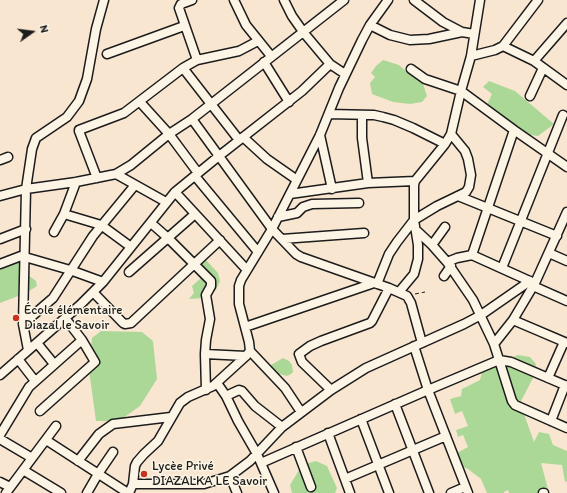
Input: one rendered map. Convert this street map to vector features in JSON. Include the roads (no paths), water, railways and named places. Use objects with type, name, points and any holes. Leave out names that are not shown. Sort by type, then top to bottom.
[{"type":"street","points":[[28,350],[23,324],[26,189],[32,149],[36,138],[68,117],[74,110],[82,95],[88,79],[96,29],[104,0]]},
{"type":"street","points":[[192,0],[179,6],[184,26],[197,60]]},
{"type":"street","points":[[234,0],[246,25],[271,56]]},
{"type":"street","points":[[284,0],[292,16],[304,33],[330,64],[345,74]]},
{"type":"street","points":[[0,196],[26,189],[76,182],[116,174],[131,165],[169,134],[212,104],[344,0]]},
{"type":"street","points":[[46,440],[129,493],[133,484],[135,466],[137,462],[158,441],[180,403],[183,400],[206,390],[217,383],[248,353],[249,342],[238,294],[239,286],[272,229],[320,135],[345,74],[370,25],[388,0]]},
{"type":"street","points":[[414,0],[443,22],[462,32],[474,34]]},
{"type":"street","points":[[403,294],[414,274],[418,253],[414,220],[413,192],[415,181],[445,144],[451,134],[461,90],[471,56],[480,0]]},
{"type":"street","points":[[471,56],[495,50],[503,46],[538,0]]},
{"type":"street","points":[[534,61],[567,23]]},
{"type":"street","points":[[370,25],[390,35],[410,40],[429,39],[462,32]]},
{"type":"street","points":[[107,54],[184,26]]},
{"type":"street","points":[[96,178],[79,131],[81,129],[124,113],[140,102],[154,89],[197,60],[239,51],[258,41]]},
{"type":"street","points":[[503,46],[534,61],[567,86]]},
{"type":"street","points":[[264,62],[289,102]]},
{"type":"street","points":[[0,375],[65,318],[103,282],[175,192],[241,138],[302,92],[330,64]]},
{"type":"street","points":[[183,68],[241,138],[266,159],[296,180]]},
{"type":"street","points":[[530,96],[543,68]]},
{"type":"street","points":[[411,69],[426,78],[461,90],[514,130],[567,167]]},
{"type":"street","points":[[140,102],[169,134],[196,175],[258,252]]},
{"type":"street","points":[[329,114],[374,115],[394,120],[445,144]]},
{"type":"street","points":[[362,115],[362,138],[368,184]]},
{"type":"street","points":[[502,268],[563,116]]},
{"type":"street","points":[[192,119],[272,229],[301,257],[403,294],[412,307],[422,343]]},
{"type":"street","points":[[472,255],[514,130]]},
{"type":"street","points":[[245,327],[376,284],[389,254],[414,220],[437,206],[466,192],[469,187],[471,175],[468,159],[465,151],[451,134]]},
{"type":"street","points":[[320,135],[332,189]]},
{"type":"street","points":[[0,160],[8,157]]},
{"type":"street","points":[[116,174],[166,202]]},
{"type":"street","points":[[290,194],[368,184],[415,181]]},
{"type":"street","points":[[54,232],[64,214],[76,182]]},
{"type":"street","points":[[23,324],[53,298],[101,225],[135,185]]},
{"type":"street","points":[[175,192],[247,270]]},
{"type":"street","points":[[458,196],[557,236]]},
{"type":"street","points":[[278,217],[297,214],[303,207],[312,204],[359,203]]},
{"type":"street","points":[[64,214],[101,225],[131,247]]},
{"type":"street","points":[[129,272],[195,214]]},
{"type":"street","points":[[494,344],[513,320],[549,253],[566,216]]},
{"type":"street","points":[[151,223],[168,238],[211,282],[211,286],[206,295],[210,319],[205,354],[206,390]]},
{"type":"street","points":[[432,244],[445,227]]},
{"type":"street","points":[[0,239],[26,229]]},
{"type":"street","points":[[416,230],[432,244],[465,286],[481,315],[494,344],[510,395],[515,405],[567,428]]},
{"type":"street","points":[[282,238],[364,233]]},
{"type":"street","points":[[93,292],[123,323],[131,323],[220,240]]},
{"type":"street","points":[[549,253],[567,261]]},
{"type":"street","points":[[444,276],[449,264],[456,258],[472,255],[502,268],[567,302]]},
{"type":"street","points":[[0,264],[21,256],[70,270],[103,282]]},
{"type":"street","points":[[133,484],[204,484],[230,476],[250,461],[282,427],[331,390],[366,368],[481,315],[532,283]]},
{"type":"street","points":[[331,390],[302,362],[299,354],[310,346],[321,341],[370,323],[389,288]]},
{"type":"street","points":[[40,411],[95,363],[96,360],[65,318]]},
{"type":"street","points":[[513,320],[565,343],[548,378]]},
{"type":"street","points":[[0,435],[23,396],[35,380],[82,340]]},
{"type":"street","points":[[37,343],[54,364]]},
{"type":"street","points":[[414,346],[428,390],[467,490],[451,493]]},
{"type":"street","points":[[205,354],[248,353],[285,388],[301,412]]},
{"type":"street","points":[[18,359],[35,380]]},
{"type":"street","points":[[261,463],[499,360],[511,362],[566,385],[551,421]]},
{"type":"street","points":[[217,383],[226,396],[238,421],[257,454],[274,493]]},
{"type":"street","points":[[226,396],[239,390],[242,391],[255,406],[282,427]]},
{"type":"street","points":[[395,404],[429,493]]},
{"type":"street","points":[[78,461],[99,434],[113,424],[171,417]]},
{"type":"street","points":[[361,419],[389,493]]},
{"type":"street","points":[[0,482],[8,490],[56,426]]},
{"type":"street","points":[[328,433],[350,493]]},
{"type":"street","points":[[345,479],[446,436]]},
{"type":"street","points":[[0,439],[32,458]]},
{"type":"street","points":[[296,447],[311,487]]},
{"type":"street","points":[[87,493],[113,452]]},
{"type":"street","points":[[23,470],[48,490],[61,493]]},
{"type":"street","points":[[230,476],[237,493]]},
{"type":"place","name":"École élémentaire Diazal le Savoir","points":[[16,318]]},
{"type":"place","name":"Lycèe Privé DIAZALKA LE Savoir","points":[[144,474]]}]
